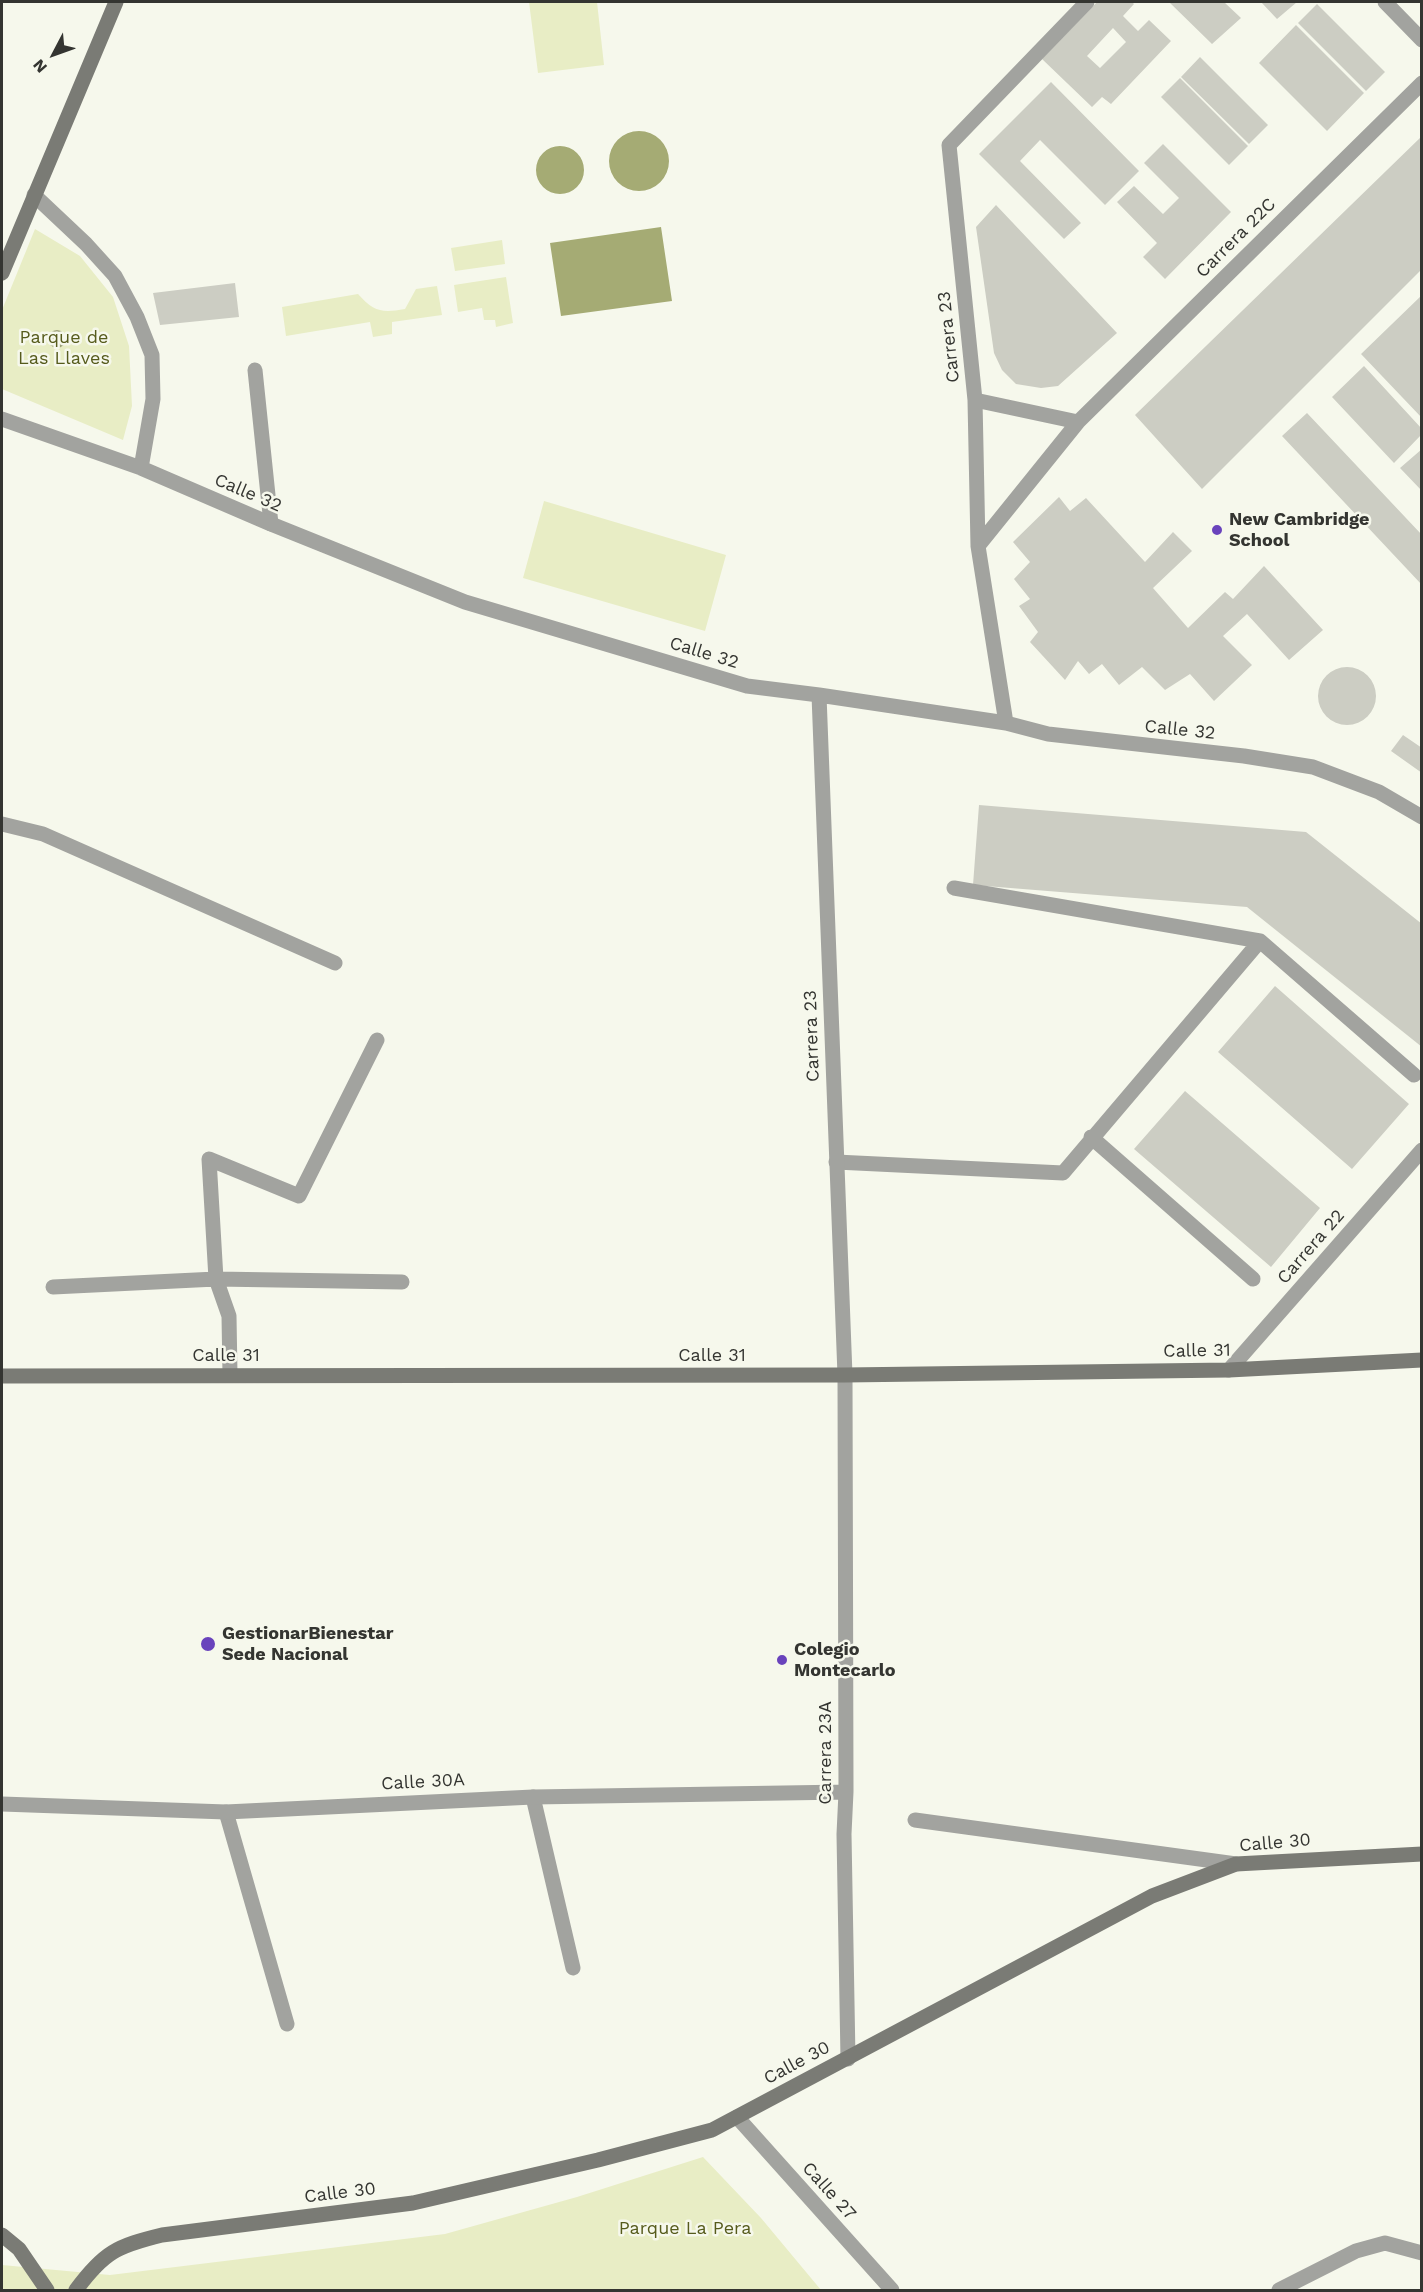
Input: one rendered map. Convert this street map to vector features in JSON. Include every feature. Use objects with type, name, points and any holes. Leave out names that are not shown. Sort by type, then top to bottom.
[{"type":"street","points":[[2,273],[116,2]]},
{"type":"street","name":"Carrera 23","points":[[1006,723],[978,546],[975,400],[949,145],[1087,2]]},
{"type":"street","points":[[1385,2],[1422,40]]},
{"type":"street","name":"Carrera 22C","points":[[978,546],[1078,422],[1422,83]]},
{"type":"street","points":[[34,195],[86,244],[115,276],[137,317],[152,355],[153,399],[141,468]]},
{"type":"street","points":[[255,370],[271,524]]},
{"type":"street","points":[[975,400],[1078,422]]},
{"type":"street","name":"Calle 32","points":[[2,419],[141,468],[271,524],[465,602],[747,686],[1006,723],[1048,734],[1244,756],[1313,767],[1379,792],[1422,817]]},
{"type":"street","name":"Carrera 23","points":[[819,695],[845,1376]]},
{"type":"street","points":[[2,824],[43,834],[335,963]]},
{"type":"street","points":[[954,888],[1260,941],[1414,1075]]},
{"type":"street","points":[[836,1162],[1063,1173],[1091,1137],[1260,941]]},
{"type":"street","points":[[230,1375],[229,1316],[216,1279],[209,1159],[299,1196],[377,1040]]},
{"type":"street","points":[[1091,1137],[1253,1278]]},
{"type":"street","name":"Carrera 22","points":[[1229,1370],[1422,1150]]},
{"type":"street","points":[[53,1287],[216,1279],[402,1282]]},
{"type":"street","name":"Calle 31","points":[[2,1376],[845,1376],[1229,1370],[1422,1360]]},
{"type":"street","name":"Carrera 23A","points":[[845,1376],[846,1792],[844,1834],[848,2059]]},
{"type":"street","name":"Calle 30A","points":[[2,1804],[226,1812],[533,1797],[846,1792]]},
{"type":"street","points":[[533,1797],[573,1968]]},
{"type":"street","points":[[226,1812],[287,2024]]},
{"type":"street","points":[[915,1820],[1236,1864]]},
{"type":"street","name":"Calle 30","points":[[76,2290],[95,2265],[126,2244],[162,2235],[413,2203],[598,2160],[712,2130],[1152,1896],[1236,1864],[1422,1854]]},
{"type":"street","name":"Calle 27","points":[[737,2117],[892,2290]]},
{"type":"street","points":[[2,2235],[19,2249],[47,2290]]},
{"type":"street","points":[[1279,2290],[1356,2250],[1385,2243],[1422,2253]]},
{"type":"green space","points":[[529,2],[597,2],[604,65],[538,73]]},
{"type":"green space","name":"Parque de Las Llaves","points":[[35,229],[80,256],[113,297],[129,346],[132,406],[123,440],[2,389],[2,310]]},
{"type":"green space","points":[[502,240],[505,264],[455,271],[451,248]]},
{"type":"green space","points":[[506,277],[513,323],[496,327],[495,320],[484,320],[482,308],[458,312],[454,285]]},
{"type":"green space","points":[[437,286],[442,315],[392,322],[392,334],[373,337],[370,322],[286,336],[282,307],[358,294],[379,310],[405,309],[416,289]]},
{"type":"green space","points":[[544,501],[726,555],[705,631],[523,578]]},
{"type":"green space","name":"Parque La Pera","points":[[703,2157],[761,2218],[821,2290],[2,2290],[2,2265],[110,2275],[445,2234],[577,2197]]},
{"type":"shaded area","points":[[639,131],[656,136],[664,144],[669,161],[664,178],[656,186],[639,191],[622,186],[614,178],[609,161],[614,144],[622,136]]},
{"type":"shaded area","points":[[555,146],[565,146],[577,153],[584,165],[584,175],[577,187],[565,194],[555,194],[540,183],[536,175],[536,165],[547,150]]},
{"type":"shaded area","points":[[661,227],[672,301],[561,316],[550,243]]},
{"type":"building","points":[[1097,2],[1132,2],[1134,4],[1123,16],[1138,31],[1149,20],[1171,41],[1111,104],[1102,97],[1092,107],[1042,59]],"holes":[[[1113,28],[1126,42],[1100,68],[1087,56]]]},
{"type":"building","points":[[1169,2],[1224,2],[1241,18],[1212,44]]},
{"type":"building","points":[[1261,2],[1297,2],[1277,19]]},
{"type":"building","points":[[1317,4],[1385,72],[1366,91],[1298,23]]},
{"type":"building","points":[[1296,25],[1364,93],[1327,131],[1259,63]]},
{"type":"building","points":[[1200,57],[1268,125],[1249,144],[1181,77]]},
{"type":"building","points":[[1180,78],[1248,146],[1229,165],[1161,97]]},
{"type":"building","points":[[1051,82],[1139,171],[1105,205],[1040,140],[1020,161],[1081,223],[1064,239],[979,154]]},
{"type":"building","points":[[1422,136],[1422,269],[1202,489],[1135,415]]},
{"type":"building","points":[[1163,144],[1231,212],[1165,279],[1143,257],[1157,243],[1117,202],[1134,186],[1163,214],[1179,198],[1144,163]]},
{"type":"building","points":[[996,205],[1117,333],[1058,386],[1041,388],[1016,384],[1002,370],[994,353],[976,227]]},
{"type":"building","points":[[235,283],[239,317],[160,325],[153,293]]},
{"type":"building","points":[[1422,295],[1422,418],[1361,354]]},
{"type":"building","points":[[1364,366],[1422,429],[1422,434],[1394,463],[1332,397]]},
{"type":"building","points":[[1307,413],[1422,535],[1422,585],[1282,436]]},
{"type":"building","points":[[1422,449],[1422,491],[1400,468]]},
{"type":"building","points":[[1059,497],[1070,511],[1086,498],[1145,562],[1173,532],[1192,551],[1153,588],[1188,628],[1225,592],[1233,599],[1264,566],[1323,630],[1289,660],[1247,614],[1223,636],[1252,665],[1214,701],[1190,674],[1165,690],[1142,667],[1119,685],[1102,664],[1089,674],[1078,661],[1065,680],[1030,642],[1038,632],[1019,606],[1030,599],[1014,579],[1030,562],[1013,542]]},
{"type":"building","points":[[1341,667],[1353,667],[1368,675],[1376,690],[1376,702],[1368,717],[1353,725],[1341,725],[1326,717],[1318,702],[1318,690],[1326,675]]},
{"type":"building","points":[[1403,735],[1422,748],[1422,773],[1391,751]]},
{"type":"building","points":[[979,805],[1306,832],[1422,924],[1422,1047],[1247,907],[973,885]]},
{"type":"building","points":[[1275,986],[1409,1104],[1352,1169],[1218,1052]]},
{"type":"building","points":[[1185,1091],[1320,1208],[1271,1267],[1134,1149]]},
{"type":"place","name":"New Cambridge School","points":[[1217,530]]},
{"type":"place","name":"GestionarBienestar Sede Nacional","points":[[208,1644]]},
{"type":"place","name":"Colegio Montecarlo","points":[[782,1660]]}]
